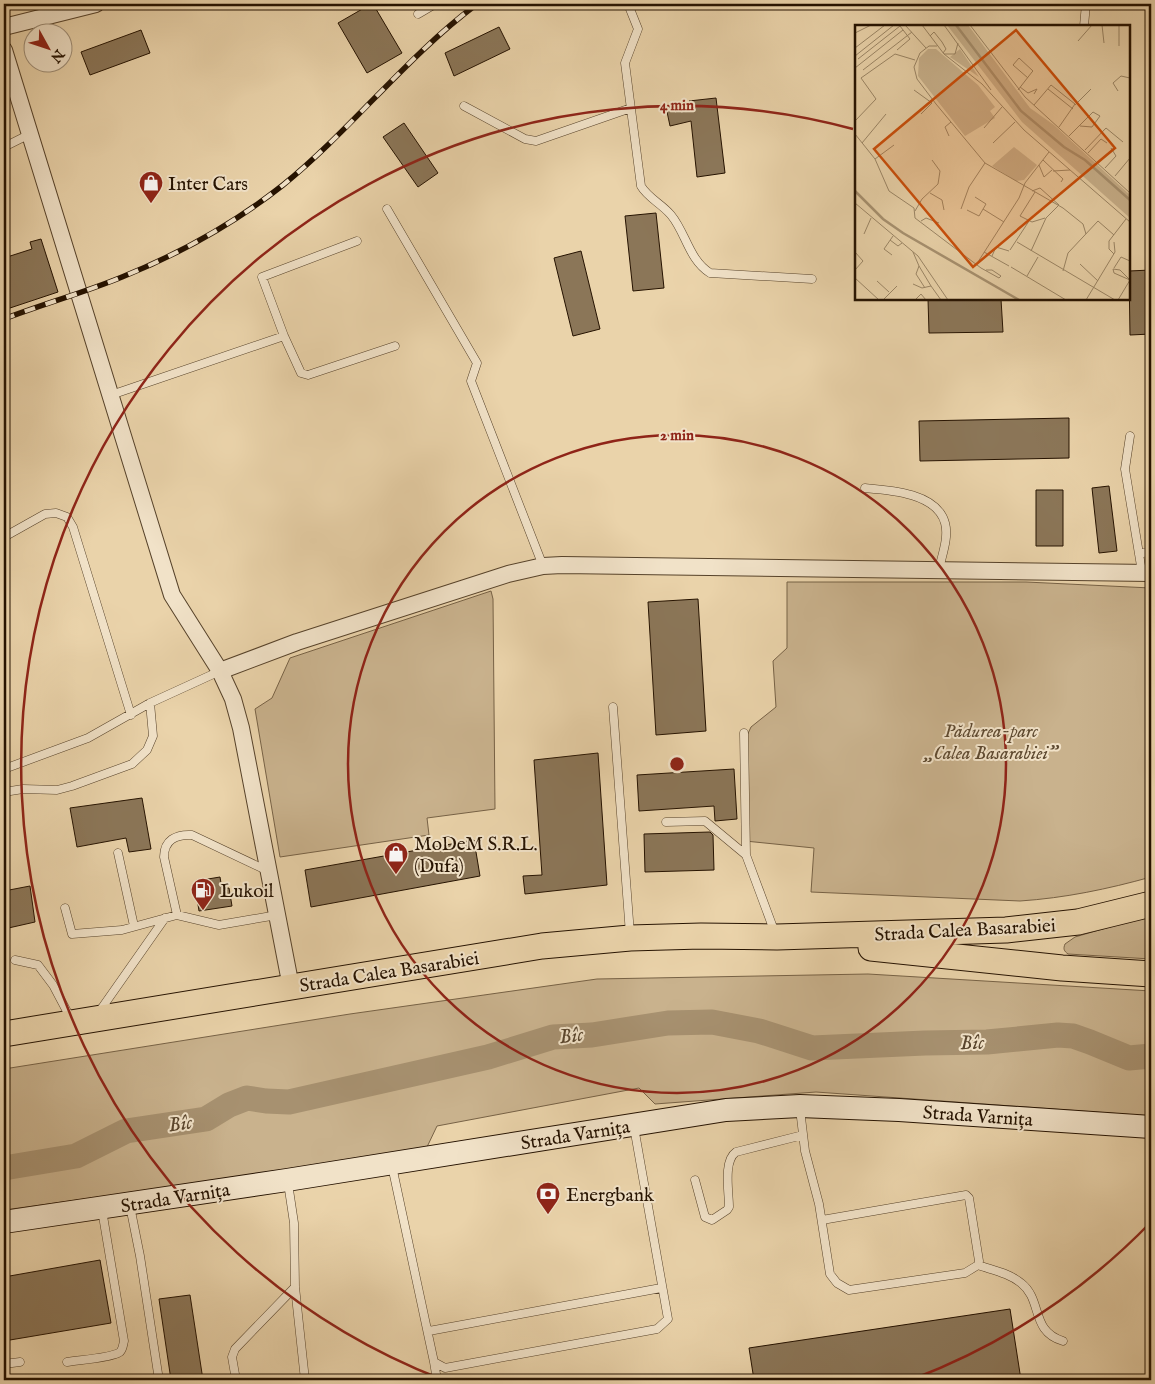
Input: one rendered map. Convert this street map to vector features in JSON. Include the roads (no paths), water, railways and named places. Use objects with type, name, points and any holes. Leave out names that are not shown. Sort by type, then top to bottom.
[{"type":"main road","name":"Strada Calea Basarabiei","points":[[4,1034],[542,946],[630,938],[701,936],[777,938],[1006,930],[1078,922],[1151,904]]},
{"type":"main road","name":"Strada Calea Basarabiei","points":[[777,938],[1062,968],[1151,974]]},
{"type":"street","points":[[4,27],[96,4]]},
{"type":"street","points":[[4,50],[172,595],[220,672],[233,699],[241,728],[292,988]]},
{"type":"street","points":[[220,672],[296,642],[508,574],[544,566],[1147,572]]},
{"type":"street","name":"Strada Varnița","points":[[4,1222],[287,1180],[726,1110],[800,1106],[899,1110],[1151,1127]]},
{"type":"lane","points":[[418,14],[435,4]]},
{"type":"lane","points":[[628,4],[638,30],[625,63],[641,186],[644,192],[673,218],[696,260],[704,270],[710,273],[812,279]]},
{"type":"lane","points":[[1084,25],[1086,4]]},
{"type":"lane","points":[[464,106],[525,139],[536,141],[631,108]]},
{"type":"lane","points":[[4,146],[30,134]]},
{"type":"lane","points":[[387,209],[477,363],[471,382],[544,566]]},
{"type":"lane","points":[[4,214],[4,220]]},
{"type":"lane","points":[[357,241],[262,277],[284,336],[302,373],[308,375],[395,346]]},
{"type":"lane","points":[[111,395],[284,336]]},
{"type":"lane","points":[[1130,436],[1125,469],[1139,554],[1147,572]]},
{"type":"lane","points":[[865,488],[896,490],[922,499],[938,509],[945,523],[946,535],[939,569]]},
{"type":"lane","points":[[4,537],[45,514],[56,513],[67,517],[73,528],[130,715]]},
{"type":"lane","points":[[1139,554],[1151,551]]},
{"type":"lane","points":[[4,769],[88,738],[150,703],[220,672]]},
{"type":"lane","points":[[4,792],[22,788],[56,790],[132,764],[147,750],[153,736],[150,703]]},
{"type":"lane","points":[[613,707],[630,938]]},
{"type":"lane","points":[[744,733],[746,855],[777,938]]},
{"type":"lane","points":[[666,822],[705,821],[746,855]]},
{"type":"lane","points":[[176,915],[164,857],[164,848],[168,842],[176,837],[184,834],[192,835],[268,871]]},
{"type":"lane","points":[[118,853],[134,926]]},
{"type":"lane","points":[[65,908],[72,934],[122,930],[176,915],[219,925],[277,915]]},
{"type":"lane","points":[[15,960],[38,965],[84,1021],[165,918]]},
{"type":"lane","points":[[800,1106],[805,1151],[819,1204],[830,1274],[837,1283],[849,1290],[965,1273],[978,1265],[999,1271],[1022,1283],[1029,1291],[1043,1328],[1063,1341]]},
{"type":"lane","points":[[434,1362],[445,1368],[657,1329],[668,1319],[633,1125]]},
{"type":"lane","points":[[695,1180],[705,1217],[712,1220],[729,1207],[728,1166],[732,1154],[803,1135]]},
{"type":"lane","points":[[391,1163],[429,1331],[437,1380]]},
{"type":"lane","points":[[287,1180],[294,1223],[296,1287],[305,1380]]},
{"type":"lane","points":[[822,1220],[964,1194],[969,1198],[979,1261],[978,1265]]},
{"type":"lane","points":[[130,1204],[159,1380]]},
{"type":"lane","points":[[67,1362],[112,1355],[120,1352],[123,1348],[124,1341],[102,1208]]},
{"type":"lane","points":[[236,1380],[232,1357],[235,1349],[296,1287]]},
{"type":"lane","points":[[429,1331],[661,1288]]},
{"type":"lane","points":[[4,1364],[20,1362]]},
{"type":"waterway","name":"Bîc","points":[[4,1168],[76,1156],[126,1131],[206,1119],[229,1105],[247,1098],[289,1102],[488,1057],[553,1037],[592,1035],[668,1023],[712,1022],[759,1031],[812,1048],[987,1042],[1058,1035],[1073,1036],[1129,1058],[1151,1056]]},
{"type":"railway","points":[[4,319],[93,288],[143,268],[206,237],[246,212],[283,185],[308,163],[426,47],[477,4]]},
{"type":"place","name":"Inter Cars","points":[[151,204]]},
{"type":"place","name":"MoDeM S.R.L. (Dufa)","points":[[396,875]]},
{"type":"place","name":"Lukoil","points":[[203,911]]},
{"type":"place","name":"Energbank","points":[[548,1215]]},
{"type":"park label","name":"Pădurea-parc „Calea Basarabiei”","points":[[991,741]]}]
